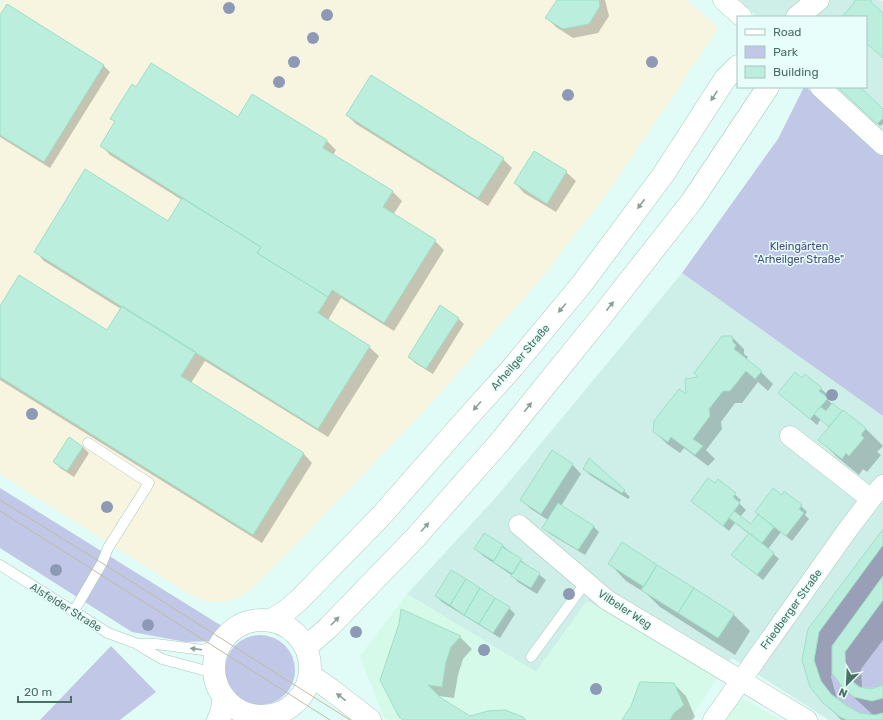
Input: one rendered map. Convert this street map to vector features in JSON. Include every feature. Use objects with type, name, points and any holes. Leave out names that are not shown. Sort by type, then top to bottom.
[{"type":"street","points":[[723,0],[741,16]]},
{"type":"street","points":[[798,16],[818,0]]},
{"type":"street","points":[[815,16],[825,0]]},
{"type":"street","name":"Arheilger Straße","points":[[271,620],[286,611],[299,600],[381,516],[513,367],[581,285],[613,243],[663,175],[725,79],[737,67]]},
{"type":"street","points":[[306,647],[328,628],[415,538],[499,443],[692,201],[767,88]]},
{"type":"street","points":[[821,88],[883,146]]},
{"type":"street","name":"Friedberger Straße","points":[[713,720],[877,492],[790,436]]},
{"type":"street","name":"Vilbeler Weg","points":[[519,525],[607,600],[807,720]]},
{"type":"street","name":"Arheilger Straße","points":[[254,620],[271,620],[285,625],[298,634],[306,647],[310,661],[310,675],[304,692],[298,700],[290,708],[269,718],[246,714],[234,707],[224,698],[217,686],[214,673],[214,661],[217,649],[222,639],[230,631],[239,625],[254,620]]},
{"type":"street","points":[[310,675],[335,692],[370,720]]},
{"type":"street","points":[[218,720],[224,698]]},
{"type":"lane","points":[[74,611],[102,563],[108,548],[149,483],[88,442]]},
{"type":"lane","name":"Alsfelder Straße","points":[[0,565],[108,633],[135,644],[162,659],[214,673]]},
{"type":"lane","points":[[531,657],[586,582]]},
{"type":"lane","name":"Alsfelder Straße","points":[[135,644],[156,644],[203,650],[213,646],[222,639]]},
{"type":"shaded area","points":[[3,0],[687,0],[718,28],[608,192],[543,276],[438,396],[286,555],[254,587],[240,597],[223,602],[205,601],[189,594],[0,474],[0,5]]},
{"type":"shaded area","points":[[739,0],[880,0],[883,2],[883,133],[834,88],[867,88],[867,16],[756,16]]},
{"type":"shaded area","points":[[682,273],[883,416],[883,720],[829,720],[732,658],[717,678],[587,601],[536,672],[407,594],[499,494]]},
{"type":"shaded area","points":[[407,594],[536,672],[587,601],[717,678],[690,720],[388,720],[384,718],[360,656]]},
{"type":"shaded area","points":[[741,697],[781,720],[726,720]]},
{"type":"green space","name":"Kleingärten \"Arheilger Straße\"","points":[[804,88],[807,88],[883,154],[883,416],[682,273],[778,139]]},
{"type":"green space","points":[[0,488],[225,628],[211,641],[186,642],[132,632],[0,548]]},
{"type":"green space","points":[[883,545],[883,576],[832,646],[832,673],[844,688],[854,697],[872,701],[883,698],[883,713],[875,715],[860,713],[847,706],[831,694],[821,681],[814,660],[819,632]]},
{"type":"green space","points":[[883,600],[883,685],[871,688],[862,687],[854,682],[846,673],[845,652]]},
{"type":"green space","points":[[253,635],[267,635],[280,641],[289,650],[293,656],[295,670],[293,684],[285,695],[274,703],[267,705],[253,705],[246,703],[235,695],[227,684],[225,677],[225,663],[227,656],[235,645],[246,637]]},
{"type":"green space","points":[[111,646],[156,692],[120,720],[40,720]]},
{"type":"building","points":[[557,0],[599,0],[600,6],[589,24],[563,29],[545,18]]},
{"type":"building","points":[[855,0],[871,0],[871,2],[883,13],[883,58],[867,44],[867,16],[843,16]]},
{"type":"building","points":[[7,4],[104,65],[44,162],[0,135],[0,15]]},
{"type":"building","points":[[151,63],[238,117],[252,94],[327,140],[323,148],[393,191],[383,207],[436,240],[384,323],[332,290],[328,297],[257,253],[261,247],[100,146],[115,121],[110,119],[132,84],[136,87]]},
{"type":"building","points":[[371,75],[504,158],[478,198],[346,115]]},
{"type":"building","points":[[839,88],[861,88],[883,109],[883,118],[877,124]]},
{"type":"building","points":[[534,151],[567,171],[547,204],[514,183]]},
{"type":"building","points":[[85,169],[168,221],[182,198],[261,247],[257,253],[328,297],[318,313],[370,346],[318,429],[34,252]]},
{"type":"building","points":[[19,275],[107,330],[122,306],[196,352],[181,376],[304,453],[253,535],[0,377],[0,306]]},
{"type":"building","points":[[440,305],[459,318],[426,369],[408,357]]},
{"type":"building","points":[[722,336],[732,336],[733,342],[736,345],[734,349],[762,371],[755,379],[746,371],[730,391],[723,391],[709,409],[710,416],[693,439],[703,446],[695,455],[671,437],[668,442],[653,432],[654,421],[679,389],[686,394],[685,379],[698,377],[694,373]]},
{"type":"building","points":[[795,372],[802,378],[805,374],[822,388],[819,391],[828,398],[810,419],[778,393]]},
{"type":"building","points":[[832,403],[842,411],[829,427],[814,414],[821,407],[826,411]]},
{"type":"building","points":[[843,410],[866,428],[861,435],[864,438],[849,456],[846,453],[842,459],[818,440]]},
{"type":"building","points":[[69,437],[83,447],[67,471],[53,462]]},
{"type":"building","points":[[552,450],[573,464],[541,514],[520,500]]},
{"type":"building","points":[[589,458],[625,490],[622,493],[583,469]]},
{"type":"building","points":[[708,478],[715,483],[718,479],[736,493],[733,497],[740,503],[723,526],[691,501]]},
{"type":"building","points":[[773,488],[782,495],[784,491],[802,505],[799,509],[804,513],[786,536],[755,512]]},
{"type":"building","points":[[558,503],[594,526],[578,550],[542,528]]},
{"type":"building","points":[[734,511],[751,524],[758,514],[774,527],[762,543],[729,518]]},
{"type":"building","points":[[883,529],[883,545],[819,632],[814,660],[821,681],[831,694],[847,706],[860,713],[875,715],[883,713],[883,720],[847,720],[840,717],[823,703],[810,687],[802,660],[808,629]]},
{"type":"building","points":[[484,533],[503,545],[494,561],[474,549]]},
{"type":"building","points":[[749,533],[774,553],[757,575],[731,555]]},
{"type":"building","points":[[622,542],[657,565],[644,587],[608,564]]},
{"type":"building","points":[[502,547],[522,559],[513,574],[493,562]]},
{"type":"building","points":[[520,561],[540,573],[531,588],[511,576]]},
{"type":"building","points":[[657,565],[694,588],[678,613],[641,590]]},
{"type":"building","points":[[451,570],[466,579],[450,605],[435,596]]},
{"type":"building","points":[[883,576],[883,600],[845,652],[846,673],[852,681],[859,687],[871,689],[883,685],[883,698],[872,701],[854,697],[844,689],[832,673],[832,646]]},
{"type":"building","points":[[466,579],[480,588],[464,615],[450,605]]},
{"type":"building","points":[[480,588],[495,598],[479,624],[464,615]]},
{"type":"building","points":[[694,588],[734,614],[718,638],[678,613]]},
{"type":"building","points":[[495,598],[510,607],[493,633],[479,624]]},
{"type":"building","points":[[401,609],[461,636],[451,647],[446,662],[442,687],[428,685],[441,698],[470,716],[488,711],[505,710],[523,717],[526,720],[403,720],[399,717],[380,680],[399,624]]},
{"type":"building","points":[[640,682],[674,683],[684,705],[674,713],[670,720],[622,720],[631,706]]},
{"type":"tram line","points":[[0,500],[350,720]]},
{"type":"tram line","points":[[0,511],[330,720]]}]
